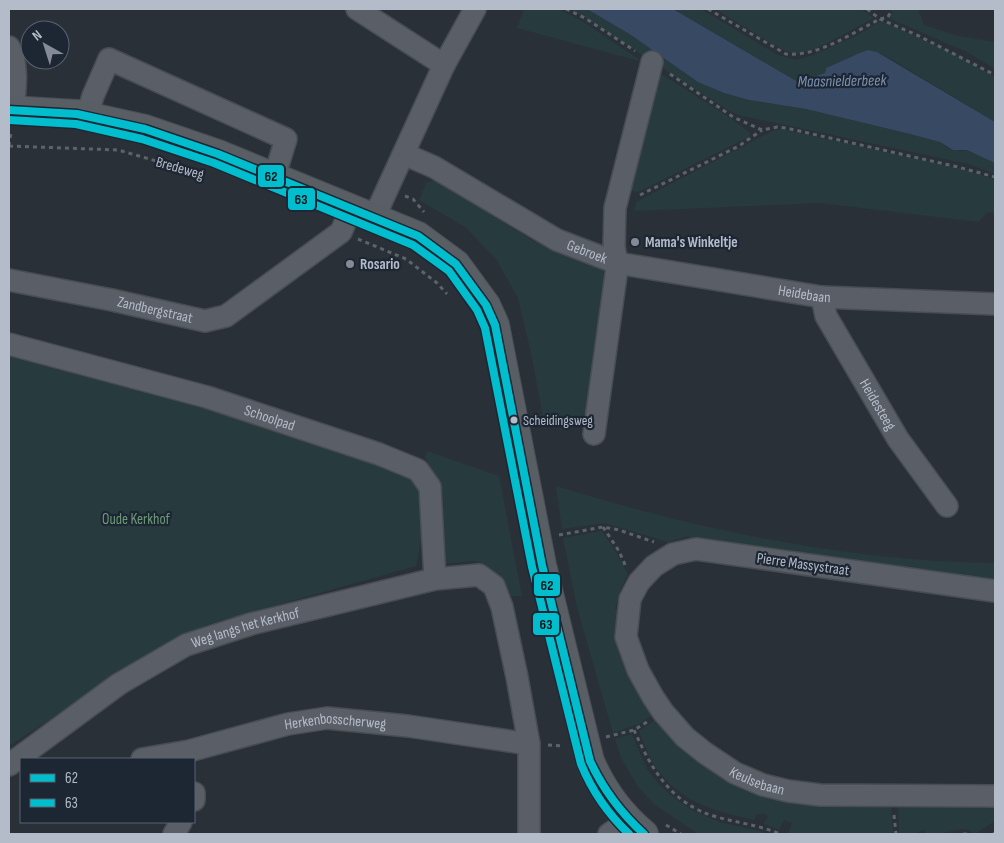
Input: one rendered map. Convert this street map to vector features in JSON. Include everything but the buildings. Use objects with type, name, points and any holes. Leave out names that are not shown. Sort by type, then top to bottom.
[{"type":"main road","name":"Bredeweg","points":[[11,110],[87,116],[145,129],[218,154],[274,178],[355,220],[418,236],[456,264],[486,305],[495,324],[526,433],[525,481],[542,565],[590,760],[599,781],[627,830]]},
{"type":"street","points":[[357,9],[444,65]]},
{"type":"street","points":[[355,220],[386,188],[404,154],[444,65],[474,9]]},
{"type":"street","points":[[9,47],[14,57],[16,87],[11,110]]},
{"type":"street","points":[[87,116],[109,59],[286,139],[274,178]]},
{"type":"street","name":"Gebroek","points":[[404,154],[434,168],[557,240],[616,263],[614,247],[615,208],[652,62]]},
{"type":"street","name":"Zandbergstraat","points":[[9,280],[205,320],[226,316],[355,220]]},
{"type":"street","points":[[594,427],[616,263]]},
{"type":"street","name":"Heidebaan","points":[[616,263],[822,297],[995,304]]},
{"type":"street","name":"Heidesteeg","points":[[822,297],[826,316],[898,438],[946,506]]},
{"type":"street","name":"Schoolpad","points":[[9,344],[207,397],[379,454],[418,470],[430,486],[435,579]]},
{"type":"street","name":"Pierre Massystraat","points":[[635,591],[654,566],[673,554],[696,549],[995,591]]},
{"type":"street","name":"Weg langs het Kerkhof","points":[[24,758],[119,684],[186,645],[250,624],[435,579],[479,575],[494,586],[502,607],[530,744]]},
{"type":"street","name":"Keulsebaan","points":[[635,591],[626,637],[638,670],[662,712],[685,737],[735,773],[764,785],[788,791],[820,795],[995,796]]},
{"type":"street","name":"Herkenbosscherweg","points":[[154,758],[189,755],[288,724],[327,718],[408,726],[530,744]]},
{"type":"street","points":[[529,834],[530,744]]},
{"type":"street","points":[[174,834],[181,823]]},
{"type":"path","points":[[566,9],[585,18],[733,117],[762,130]]},
{"type":"path","points":[[708,9],[786,54],[799,56],[813,53],[880,19],[888,17],[892,9]]},
{"type":"path","points":[[867,9],[880,19],[919,36],[995,75]]},
{"type":"path","points":[[615,208],[739,146],[762,130],[777,127],[995,177]]},
{"type":"path","name":"Bredeweg","points":[[9,146],[118,150],[195,173]]},
{"type":"path","points":[[355,220],[437,283],[448,295]]},
{"type":"path","points":[[526,433],[594,427]]},
{"type":"path","points":[[603,527],[634,578],[635,591]]},
{"type":"path","points":[[556,535],[603,527],[619,530],[653,542],[673,554]]},
{"type":"path","points":[[634,730],[654,771],[675,795],[715,817],[754,824],[780,834]]},
{"type":"path","points":[[563,736],[567,753]]},
{"type":"green space","points":[[524,9],[559,9],[585,23],[643,62],[517,28]]},
{"type":"green space","points":[[571,9],[587,9],[631,35],[706,85],[724,93],[749,100],[806,109],[940,142],[948,148],[960,151],[967,150],[995,163],[995,174],[968,164],[738,115]]},
{"type":"green space","points":[[673,9],[701,9],[778,55],[796,60],[813,55],[856,36],[881,21],[955,54],[995,77],[995,122],[891,59],[868,50],[826,68],[825,73],[798,82]]},
{"type":"green space","points":[[715,9],[861,9],[874,18],[816,48],[794,53],[781,49]]},
{"type":"green space","points":[[894,9],[918,9],[924,25],[958,36],[995,42],[995,69],[967,52],[888,18]]},
{"type":"green space","points":[[655,70],[732,119],[750,133],[749,137],[638,192],[628,190]]},
{"type":"green space","points":[[781,129],[967,170],[995,180],[995,213],[988,212],[978,222],[820,203],[634,211],[636,202],[770,132]]},
{"type":"green space","points":[[435,180],[532,240],[582,261],[602,267],[606,282],[588,410],[582,417],[548,420],[543,417],[518,298],[496,259],[465,227],[419,200],[426,183]]},
{"type":"green space","name":"Oude Kerkhof","points":[[9,355],[50,363],[333,444],[416,479],[421,500],[422,522],[416,566],[213,623],[174,639],[9,746]]},
{"type":"green space","points":[[427,451],[499,476],[522,596],[511,596],[499,576],[475,561],[442,564],[439,487],[425,457]]},
{"type":"green space","points":[[556,486],[609,502],[718,529],[829,550],[884,557],[995,563],[995,583],[947,575],[947,573],[689,542],[689,536],[668,542],[604,523],[562,529]]},
{"type":"green space","points":[[602,531],[628,574],[620,591],[615,609],[620,611],[619,629],[614,630],[619,648],[654,714],[639,724],[613,733],[577,607],[563,538]]},
{"type":"green space","points":[[657,719],[712,771],[891,806],[893,834],[788,834],[792,823],[784,820],[779,830],[764,824],[768,816],[762,813],[761,815],[757,814],[754,820],[712,809],[698,803],[674,788],[664,778],[650,758],[639,731]]},
{"type":"green space","points":[[632,734],[643,761],[652,776],[679,801],[712,819],[768,834],[698,834],[654,804],[638,787],[621,758],[615,739]]},
{"type":"green space","points":[[898,806],[995,807],[995,821],[975,834],[969,830],[962,829],[938,834],[926,834],[924,830],[918,832],[918,834],[899,834]]},
{"type":"water","name":"Maasnielderbeek","points":[[587,9],[673,9],[798,82],[825,73],[826,68],[862,52],[868,50],[877,52],[995,122],[995,163],[967,150],[953,150],[940,142],[910,134],[806,109],[749,100],[724,93],[698,82],[631,35]]},
{"type":"transit line","name":"62","points":[[9,110],[77,114],[145,129],[218,154],[418,236],[456,264],[486,305],[495,325],[542,565],[590,761],[613,800],[644,834]]},
{"type":"transit line","name":"63","points":[[9,120],[76,124],[142,139],[214,163],[413,245],[449,271],[477,310],[485,328],[532,567],[581,764],[601,802],[629,834]]},
{"type":"place","name":"Mama's Winkeltje","points":[[635,242]]},
{"type":"place","name":"Rosario","points":[[350,264]]},
{"type":"place","name":"Scheidingsweg","points":[[514,420]]}]
